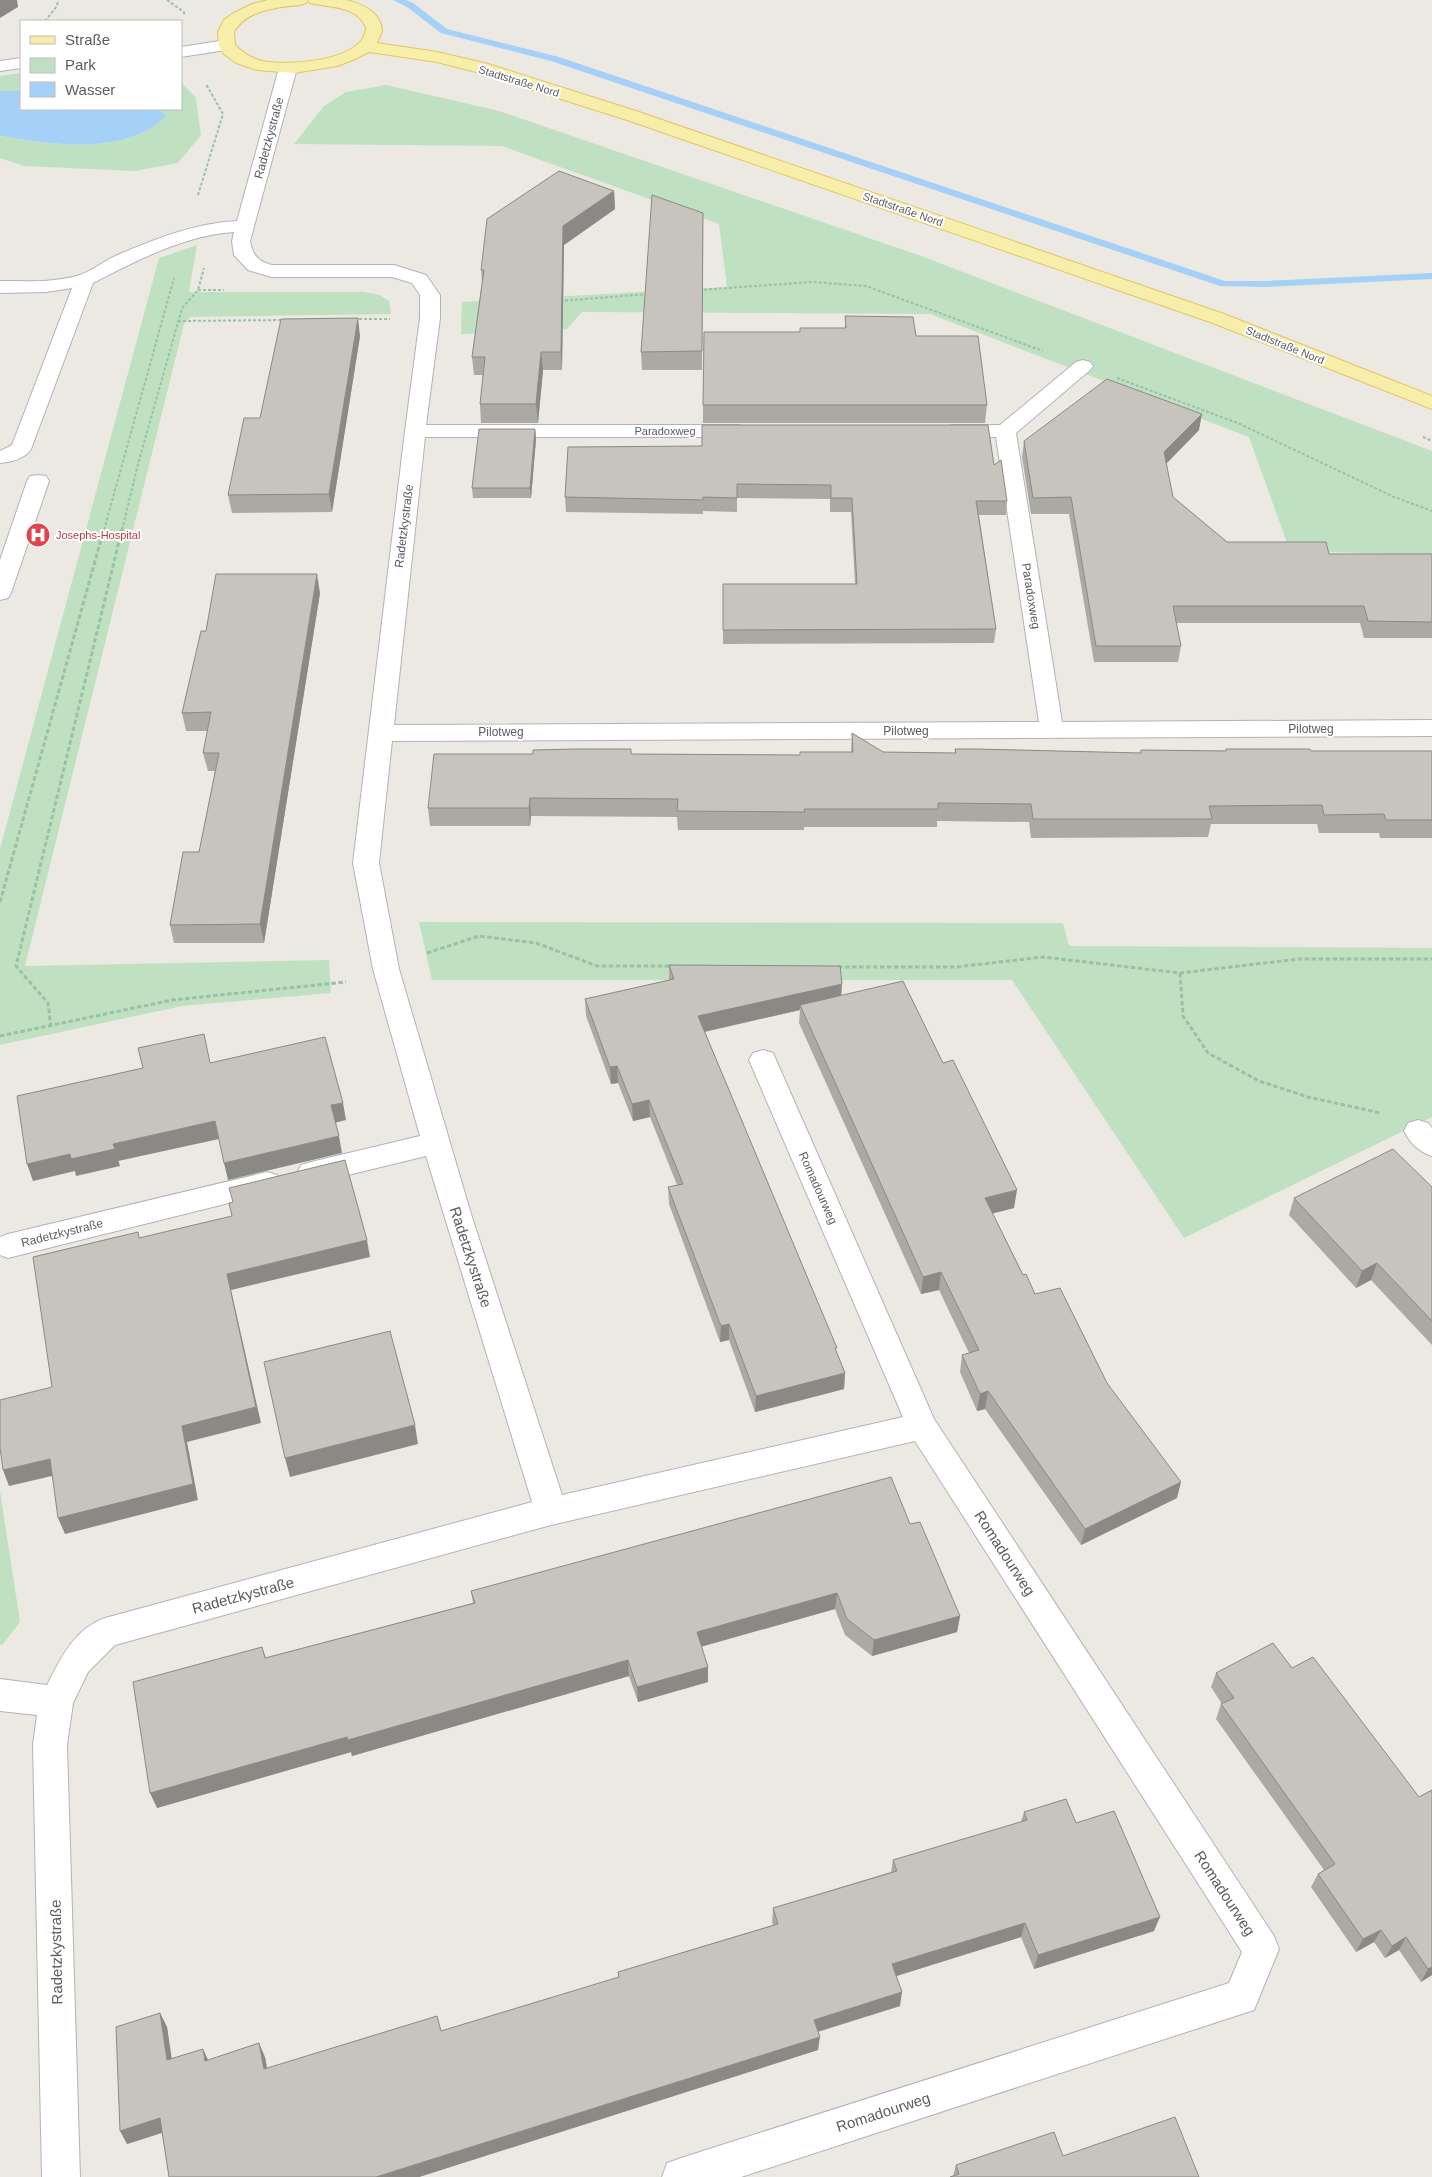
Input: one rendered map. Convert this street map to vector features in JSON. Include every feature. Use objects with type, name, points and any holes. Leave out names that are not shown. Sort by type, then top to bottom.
[{"type":"main road","points":[[300,0],[270,4],[250,4],[232,22],[225,35],[226,45],[235,54],[251,62],[288,68],[326,64],[351,55],[365,46],[371,39],[374,32],[370,19],[354,8],[316,0]]},
{"type":"main road","name":"Stadtstraße Nord","points":[[365,46],[437,57],[482,68],[633,116],[1218,318],[1432,403]]},
{"type":"street","points":[[182,52],[226,45]]},
{"type":"street","points":[[0,66],[20,63]]},
{"type":"street","name":"Radetzkystraße","points":[[61,2177],[50,1745],[56,1702],[76,1661],[105,1633],[551,1511],[436,1142],[386,969],[366,863],[415,431],[430,318],[430,295],[419,279],[394,271],[270,272],[255,266],[243,255],[241,241],[288,68]]},
{"type":"street","points":[[0,287],[46,286],[85,280],[126,258],[185,237],[214,228],[245,226]]},
{"type":"street","points":[[0,457],[7,456],[21,449],[85,280]]},
{"type":"street","points":[[935,431],[1005,431],[1083,366]]},
{"type":"street","name":"Paradoxweg","points":[[415,431],[755,431]]},
{"type":"street","name":"Paradoxweg","points":[[1005,431],[1052,731]]},
{"type":"street","points":[[0,593],[38,481]]},
{"type":"street","name":"Pilotweg","points":[[380,732],[1052,731],[1432,728]]},
{"type":"street","name":"Romadourweg","points":[[680,2177],[1241,1997],[1261,1949],[922,1426],[762,1060]]},
{"type":"street","name":"Radetzkystraße","points":[[8,1246],[436,1142]]},
{"type":"street","points":[[551,1511],[922,1426]]},
{"type":"street","points":[[0,1695],[56,1702]]},
{"type":"path","points":[[46,20],[59,2],[58,0]]},
{"type":"path","points":[[167,0],[184,12],[185,21]]},
{"type":"path","points":[[0,902],[185,237],[223,114],[204,79],[240,93],[280,94]]},
{"type":"path","points":[[693,291],[812,282],[866,286],[1240,424],[1394,497],[1432,511]]},
{"type":"path","points":[[51,1027],[48,1003],[16,966],[138,464],[182,308],[198,290]]},
{"type":"path","points":[[554,301],[653,294]]},
{"type":"path","points":[[346,319],[395,319]]},
{"type":"path","points":[[178,321],[286,320]]},
{"type":"path","points":[[1423,437],[1432,441]]},
{"type":"path","points":[[0,1036],[51,1027],[172,1000],[343,983],[479,936],[536,943],[598,966],[677,966]]},
{"type":"path","points":[[837,966],[956,967],[1043,957],[1180,973],[1299,959],[1432,958]]},
{"type":"path","points":[[1180,973],[1183,1016],[1208,1053],[1259,1081],[1308,1097],[1387,1115],[1425,1138]]},
{"type":"green space","points":[[20,73],[20,91],[0,91],[0,76]]},
{"type":"green space","points":[[182,83],[196,98],[201,135],[178,163],[135,171],[24,166],[0,158],[0,136],[73,144],[109,142],[144,132],[165,117],[159,110],[182,110]]},
{"type":"green space","points":[[386,85],[499,111],[921,256],[1432,451],[1432,555],[1290,551],[1249,437],[930,314],[582,312],[567,329],[461,334],[462,302],[727,287],[719,224],[502,146],[294,144],[324,106],[346,92]]},
{"type":"green space","points":[[197,245],[189,292],[364,292],[380,295],[389,301],[391,314],[190,317],[184,324],[25,966],[329,960],[331,993],[182,1006],[0,1045],[0,849],[159,258]]},
{"type":"green space","points":[[419,922],[1063,923],[1069,946],[1432,948],[1432,1117],[1184,1238],[1012,980],[432,980]]},
{"type":"green space","points":[[0,1491],[20,1622],[2,1645],[0,1644]]},
{"type":"water","points":[[0,91],[20,91],[20,110],[159,110],[166,116],[144,132],[109,142],[73,144],[0,136]]},
{"type":"building","points":[[559,171],[614,191],[563,226],[561,352],[541,352],[536,404],[480,404],[485,357],[472,357],[484,270],[481,270],[487,219]]},
{"type":"building","points":[[652,195],[703,213],[702,351],[641,352]]},
{"type":"building","points":[[845,316],[913,317],[916,336],[978,336],[987,405],[703,405],[704,332],[800,332],[800,328],[846,328]]},
{"type":"building","points":[[358,318],[329,494],[228,495],[244,418],[260,418],[281,319]]},
{"type":"building","points":[[1107,379],[1202,414],[1164,452],[1173,497],[1227,542],[1326,542],[1329,554],[1432,554],[1432,622],[1368,621],[1364,606],[1173,606],[1181,646],[1096,646],[1071,497],[1033,498],[1024,441]]},
{"type":"building","points":[[702,425],[988,425],[994,465],[1001,460],[1007,501],[976,501],[996,629],[723,630],[723,584],[857,584],[852,498],[831,498],[831,485],[737,484],[737,498],[703,497],[703,500],[565,497],[568,447],[702,446]]},
{"type":"building","points":[[479,429],[535,429],[530,488],[472,488]]},
{"type":"building","points":[[216,574],[317,574],[260,924],[170,925],[183,852],[199,852],[219,753],[203,753],[211,712],[182,713],[201,631],[206,631]]},
{"type":"building","points":[[852,733],[883,752],[956,753],[955,749],[1141,753],[1141,750],[1226,751],[1226,749],[1432,751],[1432,820],[1386,820],[1384,814],[1324,815],[1322,805],[1209,806],[1212,819],[1033,819],[1031,804],[938,803],[938,809],[804,809],[805,812],[677,811],[678,799],[530,798],[529,808],[428,808],[434,754],[533,754],[533,750],[631,749],[631,754],[800,755],[800,752],[853,752]]},
{"type":"building","points":[[669,965],[840,966],[842,984],[698,1016],[837,1348],[835,1348],[845,1373],[756,1396],[729,1324],[721,1326],[668,1187],[683,1184],[649,1100],[632,1104],[617,1066],[610,1067],[585,999],[674,979]]},
{"type":"building","points":[[903,981],[943,1063],[953,1060],[1017,1190],[985,1198],[1023,1275],[1026,1274],[1035,1294],[1060,1288],[1107,1383],[1181,1482],[1085,1529],[988,1391],[980,1394],[962,1355],[979,1350],[941,1272],[923,1277],[800,1005]]},
{"type":"building","points":[[204,1034],[210,1063],[325,1037],[343,1103],[331,1105],[339,1136],[224,1163],[215,1121],[113,1144],[115,1149],[71,1159],[70,1154],[27,1164],[17,1096],[143,1068],[138,1048]]},
{"type":"building","points":[[1393,1149],[1432,1187],[1432,1321],[1377,1263],[1362,1271],[1294,1198]]},
{"type":"building","points":[[345,1160],[367,1240],[227,1274],[256,1407],[182,1426],[193,1484],[58,1518],[50,1459],[3,1470],[0,1448],[0,1400],[52,1387],[33,1257],[138,1232],[139,1238],[232,1216],[229,1203],[233,1202],[229,1188]]},
{"type":"building","points":[[390,1331],[415,1425],[285,1458],[264,1362]]},
{"type":"building","points":[[891,1477],[910,1524],[920,1522],[960,1616],[874,1640],[847,1619],[837,1593],[697,1632],[708,1667],[637,1687],[628,1660],[348,1740],[347,1737],[150,1793],[133,1682],[262,1647],[265,1658],[475,1603],[471,1591]]},
{"type":"building","points":[[1273,1643],[1292,1668],[1313,1657],[1419,1797],[1432,1790],[1432,1967],[1428,1969],[1406,1937],[1392,1946],[1381,1930],[1363,1939],[1318,1874],[1335,1864],[1221,1704],[1234,1698],[1216,1673]]},
{"type":"building","points":[[1066,1799],[1076,1823],[1114,1811],[1160,1917],[1038,1955],[1025,1923],[892,1964],[902,1992],[814,2020],[820,2037],[376,2177],[169,2177],[160,2118],[120,2131],[116,2027],[160,2013],[167,2060],[203,2049],[205,2061],[259,2043],[264,2069],[437,2016],[441,2031],[619,1977],[618,1972],[778,1924],[773,1908],[897,1871],[893,1860],[1027,1820],[1024,1812]]},
{"type":"building","points":[[1175,2117],[1199,2177],[950,2177],[959,2174],[956,2165],[1054,2132],[1063,2156]]},
{"type":"waterway","points":[[398,0],[410,5],[444,31],[555,59],[1224,284],[1265,284],[1432,276]]},
{"type":"place","name":"Josephs-Hospital","points":[[38,535]]}]
